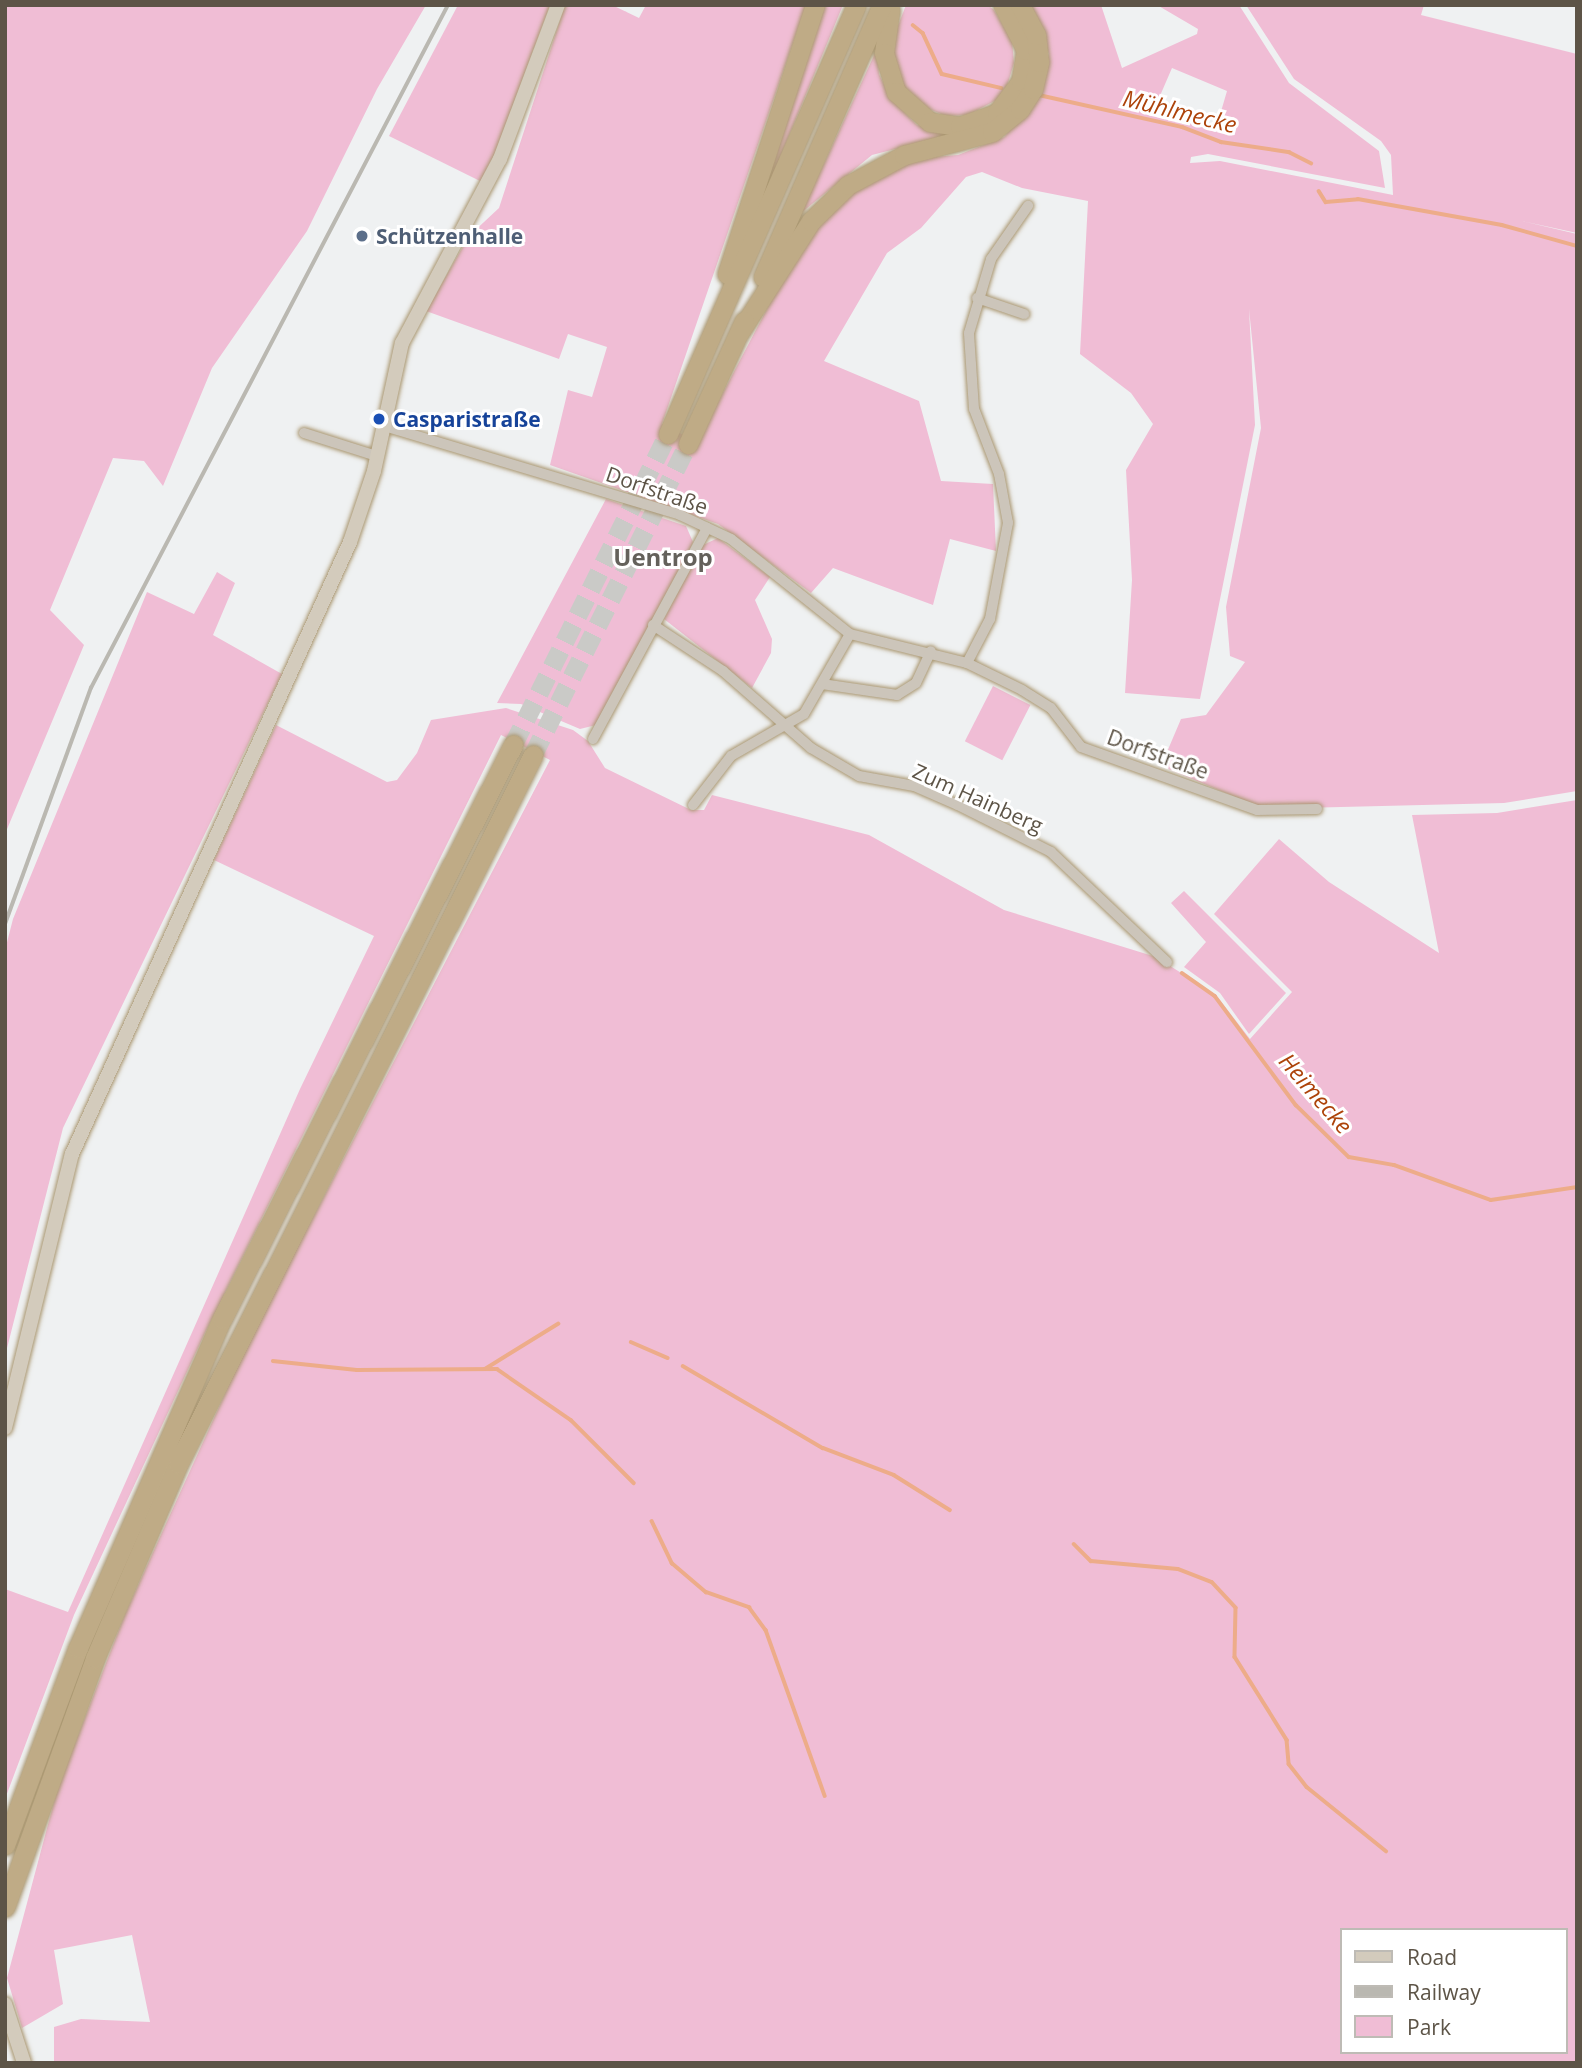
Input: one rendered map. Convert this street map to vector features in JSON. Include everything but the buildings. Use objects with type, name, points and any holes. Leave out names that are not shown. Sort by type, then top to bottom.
[{"type":"highway","points":[[696,375],[815,5]]},
{"type":"highway","points":[[668,434],[856,5]]},
{"type":"highway","points":[[688,444],[882,5]]},
{"type":"highway","points":[[891,5],[884,53],[896,92],[930,121],[960,126],[997,113],[1021,81],[1026,50],[1003,5]]},
{"type":"highway","points":[[739,333],[811,221],[848,185],[904,155],[992,132],[1020,109],[1033,89],[1039,62],[1035,35],[1020,5]]},
{"type":"highway","points":[[5,1907],[19,1804],[88,1624],[222,1318],[513,745]]},
{"type":"highway","points":[[15,1847],[178,1464],[533,755]]},
{"type":"main road","points":[[5,1429],[72,1154],[270,724],[360,516],[377,456],[402,343],[496,168],[558,5]]},
{"type":"main road","points":[[5,2004],[24,2063]]},
{"type":"street","points":[[967,663],[990,619],[1008,523],[999,474],[974,409],[968,356],[977,298],[991,259],[1028,206]]},
{"type":"street","points":[[977,298],[1024,314]]},
{"type":"street","name":"Dorfstraße","points":[[384,426],[707,528],[731,539],[850,634],[931,651],[967,663],[1051,708],[1081,747],[1257,810],[1317,809]]},
{"type":"street","points":[[304,433],[377,456]]},
{"type":"street","points":[[593,739],[707,528]]},
{"type":"street","name":"Zum Hainberg","points":[[653,625],[723,671],[786,728],[859,776],[914,786],[1051,852],[1167,962]]},
{"type":"street","points":[[693,805],[731,756],[786,728],[804,713],[850,634]]},
{"type":"street","points":[[822,684],[897,695],[916,683],[931,651]]},
{"type":"green space","points":[[5,5],[426,5],[377,89],[307,231],[212,368],[163,486],[144,461],[113,458],[50,610],[84,645],[5,834]]},
{"type":"green space","points":[[458,5],[550,5],[484,183],[389,136]]},
{"type":"green space","points":[[565,5],[612,5],[639,18],[646,5],[806,5],[662,424],[697,442],[781,282],[831,208],[874,174],[919,158],[958,155],[1004,137],[1035,101],[1049,54],[1031,5],[1101,5],[1122,68],[1197,34],[1198,29],[1157,5],[1239,5],[1289,83],[1379,151],[1385,188],[1208,154],[1191,157],[1190,163],[1220,161],[1393,195],[1391,155],[1381,141],[1294,79],[1246,5],[1424,5],[1421,15],[1577,54],[1577,233],[1522,221],[1577,234],[1577,791],[1504,803],[1264,809],[1161,766],[1181,719],[1206,715],[1245,662],[1230,656],[1226,607],[1261,428],[1249,309],[1255,425],[1200,699],[1125,693],[1132,580],[1126,470],[1153,424],[1131,393],[1080,354],[1088,201],[1022,188],[982,172],[966,177],[921,228],[887,253],[824,361],[919,401],[941,481],[993,484],[996,551],[950,539],[933,605],[833,568],[811,593],[718,524],[550,465],[568,390],[592,397],[607,347],[568,334],[559,359],[426,311],[469,236],[499,208]],"holes":[[[1172,68],[1227,91],[1215,132],[1156,105]]]},
{"type":"green space","points":[[819,5],[843,5],[743,247]]},
{"type":"green space","points":[[906,5],[988,5],[994,10],[1012,41],[1014,63],[1004,96],[968,115],[946,116],[922,106],[902,84],[893,58],[894,36]]},
{"type":"green space","points":[[877,49],[879,74],[891,99],[917,125],[953,134],[872,155],[801,213]]},
{"type":"green space","points":[[606,499],[686,526],[693,542],[596,725],[580,729],[521,704],[497,703]]},
{"type":"green space","points":[[718,538],[770,577],[755,600],[772,639],[771,653],[752,688],[664,619],[703,545]]},
{"type":"green space","points":[[217,572],[235,583],[213,635],[282,674],[63,1128],[5,1356],[5,950],[13,919],[147,592],[194,614]]},
{"type":"green space","points":[[993,686],[1030,705],[1002,760],[965,741]]},
{"type":"green space","points":[[506,708],[573,730],[588,741],[605,768],[691,810],[704,810],[712,795],[869,835],[1004,910],[1156,957],[1216,995],[1250,1039],[1292,992],[1214,914],[1279,839],[1329,882],[1439,953],[1412,815],[1497,813],[1577,800],[1577,2063],[54,2063],[54,2027],[81,2019],[150,2022],[132,1935],[54,1950],[63,2004],[22,2028],[7,1978],[58,1787],[125,1614],[248,1343],[550,760],[501,735],[205,1333],[74,1615],[5,1799],[5,1589],[68,1612],[300,1089],[374,936],[214,860],[276,725],[387,782],[397,780],[417,753],[431,720]]},
{"type":"green space","points":[[1184,891],[1286,993],[1249,1034],[1220,993],[1184,967],[1206,942],[1171,903]]},
{"type":"waterway","name":"Mühlmecke","points":[[913,25],[923,33],[942,74],[1001,88]]},
{"type":"waterway","name":"Mühlmecke","points":[[1039,95],[1182,127],[1221,142],[1289,152],[1311,163]]},
{"type":"waterway","name":"Mühlmecke","points":[[1319,191],[1326,202],[1358,199],[1502,225],[1577,246]]},
{"type":"waterway","name":"Heimecke","points":[[1182,973],[1215,996],[1296,1105],[1349,1157],[1394,1165],[1491,1200],[1577,1187]]},
{"type":"waterway","points":[[485,1369],[558,1324]]},
{"type":"waterway","points":[[631,1342],[668,1358]]},
{"type":"waterway","points":[[273,1361],[357,1370],[497,1369],[571,1420],[634,1483]]},
{"type":"waterway","points":[[683,1366],[823,1448],[894,1475],[950,1510]]},
{"type":"waterway","points":[[652,1521],[672,1563],[706,1592],[749,1607],[766,1630],[825,1796]]},
{"type":"waterway","points":[[1074,1544],[1091,1561],[1178,1569],[1212,1582],[1236,1608],[1235,1657],[1287,1740],[1289,1764],[1307,1787],[1386,1851]]},
{"type":"tunnel","points":[[513,745],[668,434]]},
{"type":"tunnel","points":[[533,755],[688,444]]},
{"type":"railway","points":[[5,924],[91,688],[448,5]]},
{"type":"place","name":"Schützenhalle","points":[[362,236]]},
{"type":"place","name":"Casparistraße","points":[[379,419]]},
{"type":"district","name":"Uentrop","points":[[663,557]]}]
